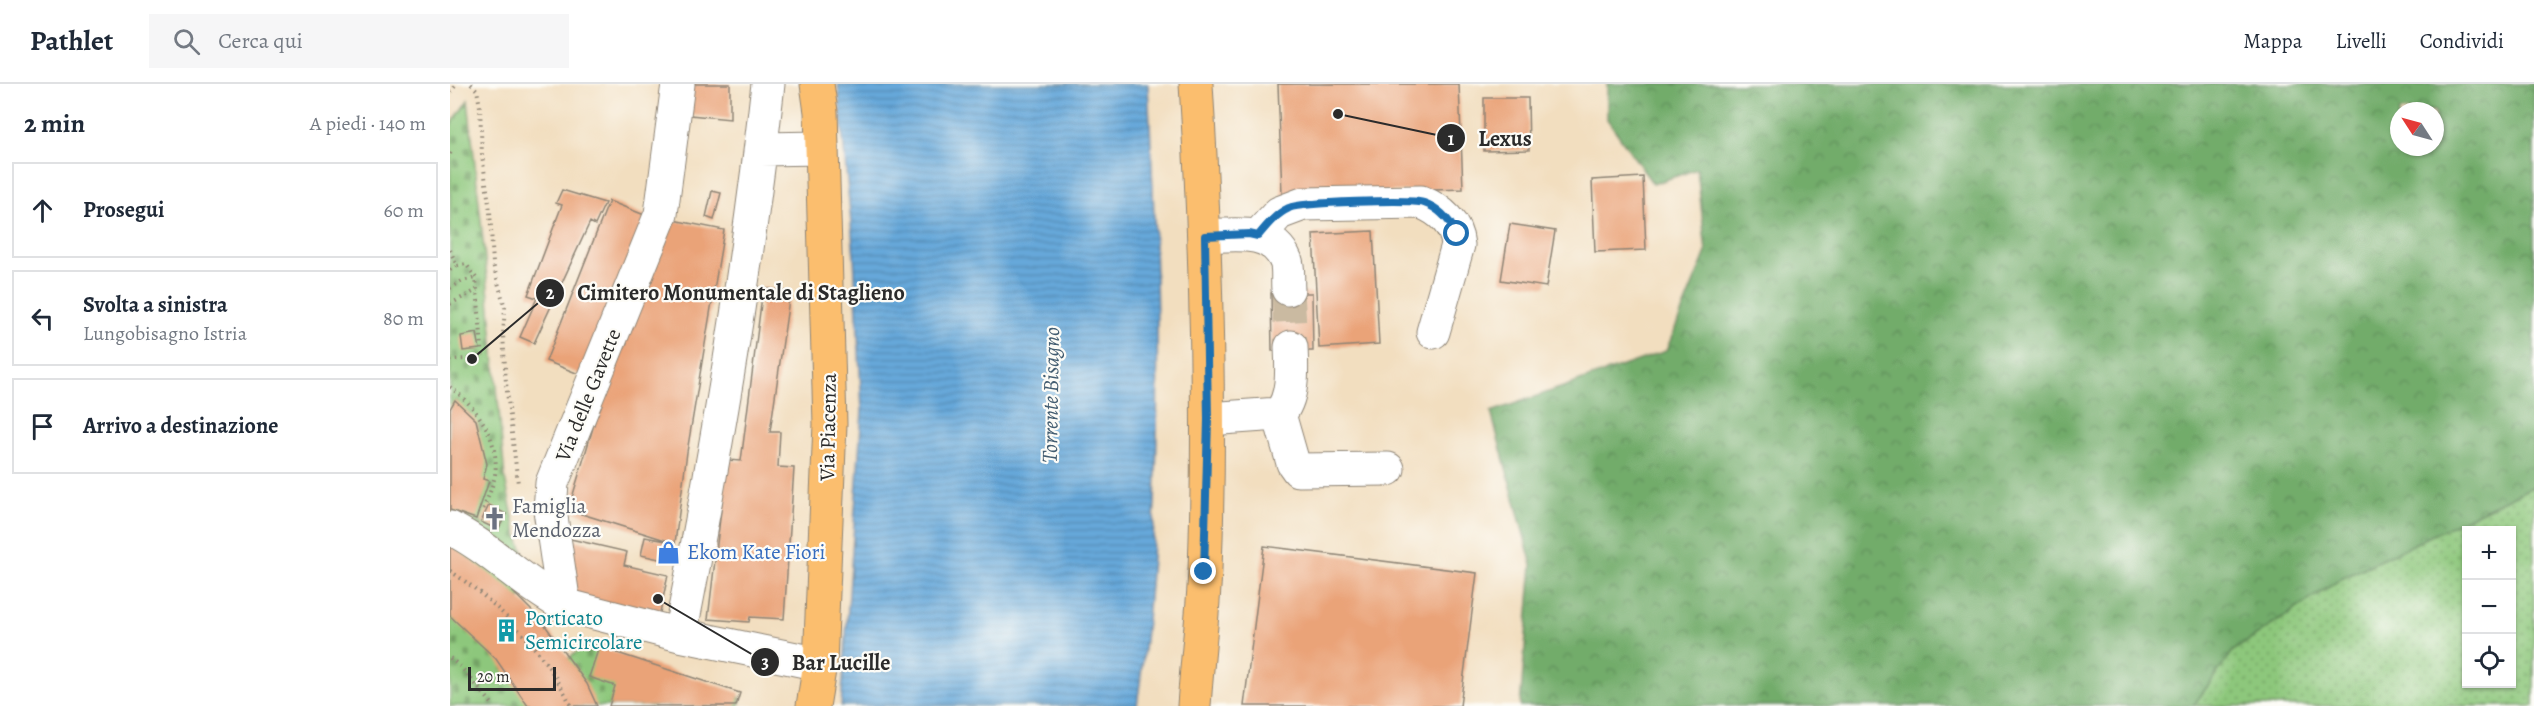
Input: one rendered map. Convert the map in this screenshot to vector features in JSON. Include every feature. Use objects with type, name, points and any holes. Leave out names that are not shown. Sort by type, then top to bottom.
[{"type":"main road","name":"Via Piacenza","points":[[813,706],[819,663],[830,424],[822,148],[817,84]]},
{"type":"main road","points":[[1194,706],[1204,572],[1208,419],[1205,236],[1197,84]]},
{"type":"street","name":"Via delle Gavette","points":[[553,599],[550,510],[552,483],[661,214],[678,84]]},
{"type":"street","points":[[680,635],[715,454],[761,149],[768,84]]},
{"type":"street","points":[[761,149],[822,148]]},
{"type":"street","points":[[1258,236],[1279,213],[1303,204],[1421,202],[1430,206],[1450,223],[1457,234],[1458,245],[1433,332]]},
{"type":"street","points":[[1205,236],[1249,234],[1273,244],[1287,262],[1288,289]]},
{"type":"street","points":[[1208,419],[1279,414],[1289,398],[1291,347]]},
{"type":"street","points":[[1279,414],[1293,463],[1298,470],[1388,469]]},
{"type":"street","points":[[462,534],[553,599],[680,635],[819,663]]},
{"type":"path","points":[[450,92],[457,84]]},
{"type":"path","points":[[471,84],[477,90],[480,107],[482,155],[490,211],[493,264],[505,308],[503,334],[505,373],[519,486]]},
{"type":"path","points":[[450,250],[457,266]]},
{"type":"path","points":[[450,270],[466,264],[476,278],[483,358],[450,360]]},
{"type":"path","points":[[450,288],[462,281],[476,278]]},
{"type":"path","points":[[450,304],[477,290]]},
{"type":"path","points":[[450,387],[470,403],[482,420],[494,450],[495,475],[462,534]]},
{"type":"path","points":[[450,571],[493,603],[525,639],[564,690],[572,706]]},
{"type":"path","points":[[450,658],[461,667],[494,706]]},
{"type":"green space","points":[[1607,84],[2534,84],[2534,486],[2341,579],[2233,651],[2193,706],[1520,706],[1532,565],[1491,412],[1666,351],[1706,252],[1697,169],[1653,184],[1607,119]]},
{"type":"green space","points":[[468,100],[505,479],[515,527],[532,581],[517,603],[566,660],[588,644],[741,698],[739,706],[450,706],[450,126]]},
{"type":"green space","points":[[2534,486],[2534,706],[2193,706],[2233,651],[2341,579]]},
{"type":"water","name":"Torrente Bisagno","points":[[838,84],[1148,84],[1155,240],[1158,395],[1152,551],[1137,706],[841,706],[862,411],[854,256]]},
{"type":"building","points":[[683,84],[730,84],[730,119],[680,114]]},
{"type":"building","points":[[1278,84],[1459,84],[1463,189],[1282,195]]},
{"type":"building","points":[[1484,98],[1528,98],[1529,150],[1484,151]]},
{"type":"building","points":[[1643,177],[1646,250],[1595,252],[1592,180]]},
{"type":"building","points":[[562,190],[605,203],[595,225],[590,222],[534,343],[520,337],[537,298],[528,295],[562,205],[556,203]]},
{"type":"building","points":[[712,191],[721,193],[714,220],[706,217]]},
{"type":"building","points":[[609,201],[647,216],[584,376],[546,361]]},
{"type":"building","points":[[668,219],[724,230],[687,452],[675,543],[569,510],[566,515],[564,495],[572,498],[612,364]]},
{"type":"building","points":[[1510,224],[1555,231],[1546,287],[1501,280]]},
{"type":"building","points":[[1373,231],[1379,344],[1319,348],[1313,234]]},
{"type":"building","points":[[763,288],[790,292],[770,432],[780,432],[778,467],[794,468],[784,619],[750,617],[749,622],[708,619],[727,460],[741,461]]},
{"type":"building","points":[[1271,293],[1312,293],[1313,351],[1272,351]]},
{"type":"building","points":[[477,333],[480,349],[463,351],[461,336]]},
{"type":"building","points":[[455,400],[476,420],[487,464],[483,479],[489,481],[476,519],[450,510],[450,409]]},
{"type":"building","name":"Famiglia Mendozza","points":[[489,505],[506,514],[498,530],[481,522]]},
{"type":"building","points":[[562,537],[627,552],[624,565],[668,575],[659,617],[568,596]]},
{"type":"building","points":[[645,537],[671,542],[668,561],[641,555]]},
{"type":"building","name":"Porticato Semicircolare","points":[[450,544],[509,588],[542,621],[587,684],[597,706],[528,706],[496,659],[450,616]]},
{"type":"building","points":[[1264,546],[1477,573],[1460,706],[1244,706]]},
{"type":"building","points":[[599,647],[740,693],[736,706],[609,706],[615,686],[589,677]]},
{"type":"tunnel","points":[[1288,289],[1291,347]]},
{"type":"place","name":"Lexus","points":[[1338,114]]},
{"type":"place","name":"Cimitero Monumentale di Staglieno","points":[[472,359]]},
{"type":"place","name":"Famiglia Mendozza","points":[[494,518]]},
{"type":"place","name":"Ekom Kate Fiori","points":[[669,552]]},
{"type":"place","name":"Bar Lucille","points":[[658,599]]},
{"type":"place","name":"Porticato Semicircolare","points":[[507,630]]},
{"type":"route","points":[[1204,572],[1208,419],[1205,236],[1249,234],[1258,236],[1279,213],[1303,204],[1421,202],[1441,213],[1457,234]]}]
